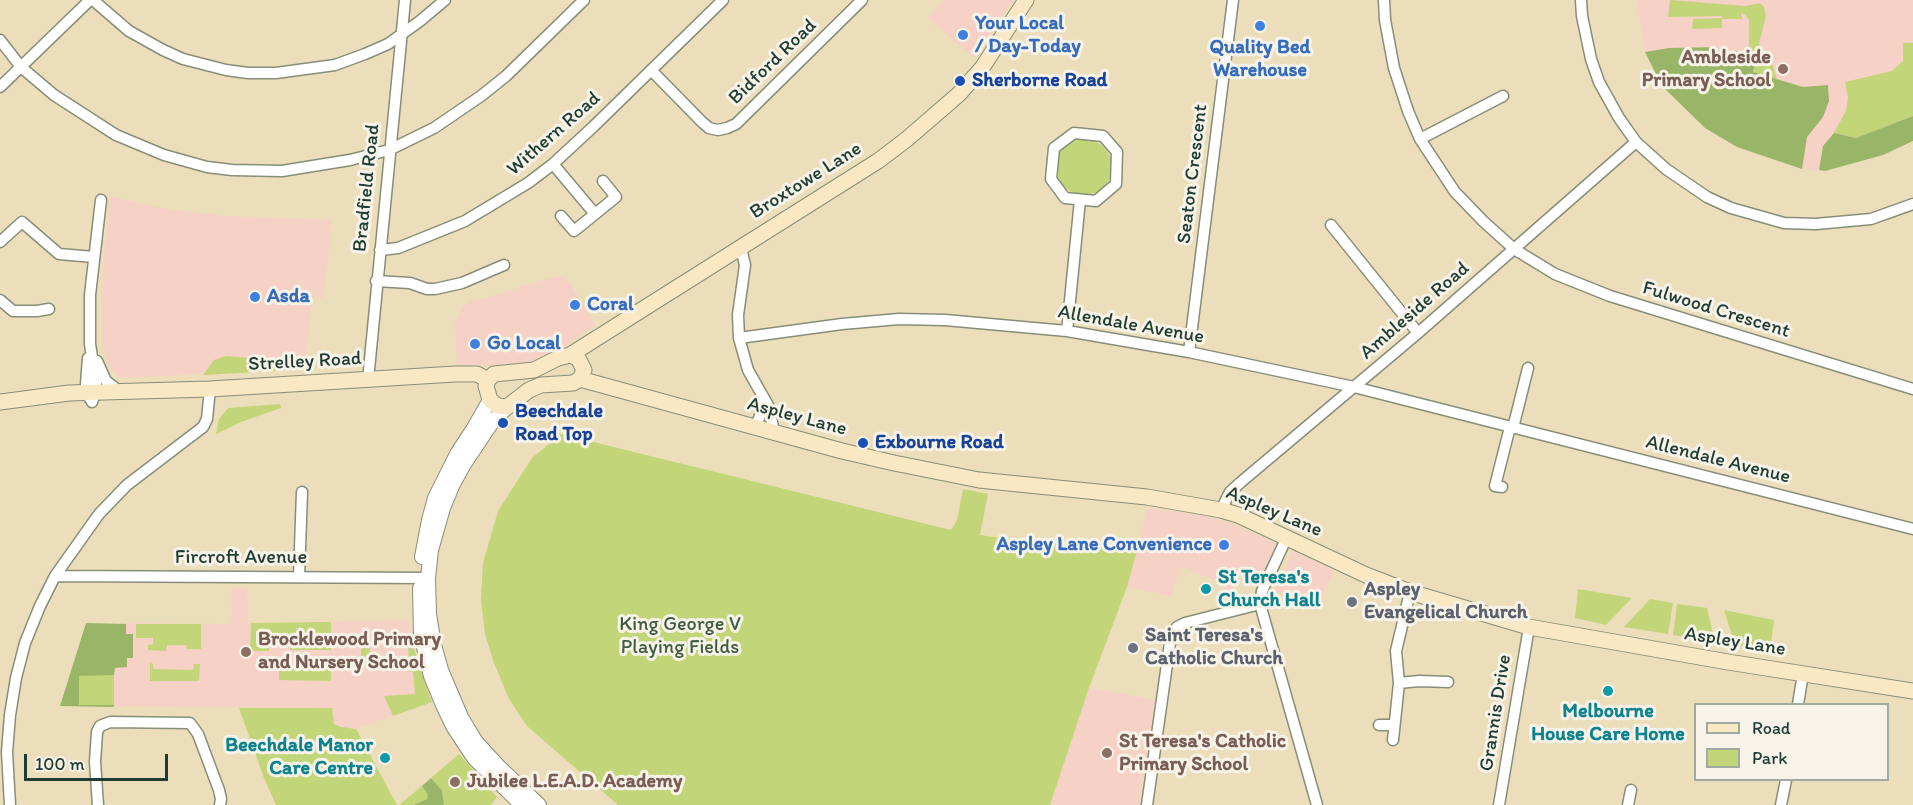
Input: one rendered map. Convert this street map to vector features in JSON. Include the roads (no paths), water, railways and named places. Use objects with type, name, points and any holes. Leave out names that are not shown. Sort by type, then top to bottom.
[{"type":"main road","name":"Broxtowe Lane","points":[[488,380],[499,372],[534,370],[558,358],[570,355],[878,160],[925,125],[959,94],[986,63],[1026,0]]},
{"type":"main road","points":[[488,380],[486,386],[490,400],[498,406],[507,407],[529,390],[541,385],[573,383],[580,380],[584,367],[578,358],[570,355]]},
{"type":"main road","name":"Strelley Road","points":[[0,402],[25,400],[70,404],[92,396],[112,399],[123,393],[477,375],[488,380]]},
{"type":"main road","name":"Aspley Lane","points":[[580,380],[852,454],[979,480],[1147,497],[1221,510],[1366,575],[1410,592],[1529,627],[1668,652],[1913,691]]},
{"type":"street","points":[[0,87],[92,0],[129,31],[163,50],[204,65],[248,73],[296,72],[335,65],[381,47],[420,21],[445,0]]},
{"type":"street","name":"Bradfield Road","points":[[368,380],[405,0]]},
{"type":"street","points":[[0,40],[21,67],[54,95],[116,135],[164,155],[207,167],[259,171],[298,169],[350,160],[389,150],[434,128],[506,76],[584,0]]},
{"type":"street","name":"Withern Road","points":[[380,250],[398,248],[465,221],[528,183],[553,164],[723,0]]},
{"type":"street","name":"Bidford Road","points":[[651,70],[702,122],[718,130],[727,128],[736,124],[862,0]]},
{"type":"street","name":"Seaton Crescent","points":[[1189,352],[1233,0]]},
{"type":"street","name":"Fulwood Crescent","points":[[1384,0],[1394,69],[1407,111],[1420,139],[1455,192],[1515,249],[1555,274],[1611,296],[1913,389]]},
{"type":"street","points":[[1581,0],[1586,37],[1599,82],[1619,118],[1636,142],[1666,169],[1707,197],[1731,208],[1784,223],[1816,224],[1871,219],[1913,204]]},
{"type":"street","points":[[1420,139],[1503,96]]},
{"type":"street","points":[[1074,133],[1103,136],[1117,152],[1116,184],[1099,200],[1080,200],[1065,198],[1050,179],[1054,148],[1074,133]]},
{"type":"street","name":"Ambleside Road","points":[[1221,510],[1230,492],[1241,482],[1418,333],[1636,142]]},
{"type":"street","points":[[553,164],[595,214]]},
{"type":"street","points":[[561,216],[574,231],[616,197],[603,181]]},
{"type":"street","points":[[92,396],[90,295],[101,200]]},
{"type":"street","points":[[1067,331],[1080,200]]},
{"type":"street","points":[[0,242],[21,222],[59,254],[94,257]]},
{"type":"street","points":[[1330,225],[1418,333]]},
{"type":"street","points":[[741,248],[745,265],[738,315],[739,338],[748,370],[769,407],[774,432]]},
{"type":"street","points":[[376,281],[410,283],[427,289],[435,289],[462,283],[504,265]]},
{"type":"street","points":[[0,300],[14,311],[49,309]]},
{"type":"street","name":"Allendale Avenue","points":[[739,338],[842,324],[899,320],[945,320],[1067,331],[1189,352],[1354,387],[1913,529]]},
{"type":"street","points":[[90,344],[103,377],[110,386],[123,393]]},
{"type":"street","points":[[1502,487],[1495,486],[1528,368]]},
{"type":"street","points":[[10,805],[7,752],[16,678],[25,643],[55,576],[99,514],[127,485],[203,428],[207,419],[210,389]]},
{"type":"street","points":[[755,427],[763,399]]},
{"type":"street","points":[[490,400],[457,454],[435,498],[422,549],[424,578],[434,645],[450,695],[476,742],[539,805]]},
{"type":"street","points":[[507,407],[492,422],[452,486],[431,550],[419,608],[421,635],[431,676],[453,726],[474,758],[522,805]]},
{"type":"street","points":[[299,576],[302,492]]},
{"type":"street","points":[[1286,539],[1262,591],[1260,604],[1317,805]]},
{"type":"street","name":"Fircroft Avenue","points":[[55,576],[424,578]]},
{"type":"street","points":[[1393,740],[1399,683],[1396,651],[1410,592]]},
{"type":"street","points":[[1147,805],[1171,636],[1177,627],[1185,622],[1260,604]]},
{"type":"street","name":"Grannis Drive","points":[[1499,805],[1529,627]]},
{"type":"street","points":[[1798,703],[1803,674]]},
{"type":"street","points":[[1399,683],[1448,682]]},
{"type":"street","points":[[98,805],[95,762],[97,732],[100,726],[110,722],[190,723],[198,734],[219,790],[220,805]]},
{"type":"street","points":[[1379,725],[1394,725]]},
{"type":"street","points":[[1781,805],[1785,781]]},
{"type":"street","points":[[1628,805],[1631,790]]},
{"type":"place","name":"Quality Bed Warehouse","points":[[1260,26]]},
{"type":"place","name":"Your Local / Day-Today","points":[[963,35]]},
{"type":"place","name":"Ambleside Primary School","points":[[1783,69]]},
{"type":"place","name":"Sherborne Road","points":[[960,81]]},
{"type":"place","name":"Asda","points":[[255,297]]},
{"type":"place","name":"Coral","points":[[575,305]]},
{"type":"place","name":"Go Local","points":[[475,344]]},
{"type":"place","name":"Beechdale Road Top","points":[[503,423]]},
{"type":"place","name":"Exbourne Road","points":[[863,443]]},
{"type":"place","name":"Aspley Lane Convenience","points":[[1224,545]]},
{"type":"place","name":"St Teresa's Church Hall","points":[[1206,589]]},
{"type":"place","name":"Aspley Evangelical Church","points":[[1352,602]]},
{"type":"place","name":"Saint Teresa's Catholic Church","points":[[1133,648]]},
{"type":"place","name":"Brocklewood Primary and Nursery School","points":[[246,652]]},
{"type":"place","name":"Melbourne House Care Home","points":[[1608,691]]},
{"type":"place","name":"St Teresa's Catholic Primary School","points":[[1107,753]]},
{"type":"place","name":"Beechdale Manor Care Centre","points":[[385,758]]},
{"type":"place","name":"Jubilee L.E.A.D. Academy","points":[[455,782]]},
{"type":"park label","name":"King George V Playing Fields","points":[[680,636]]}]
